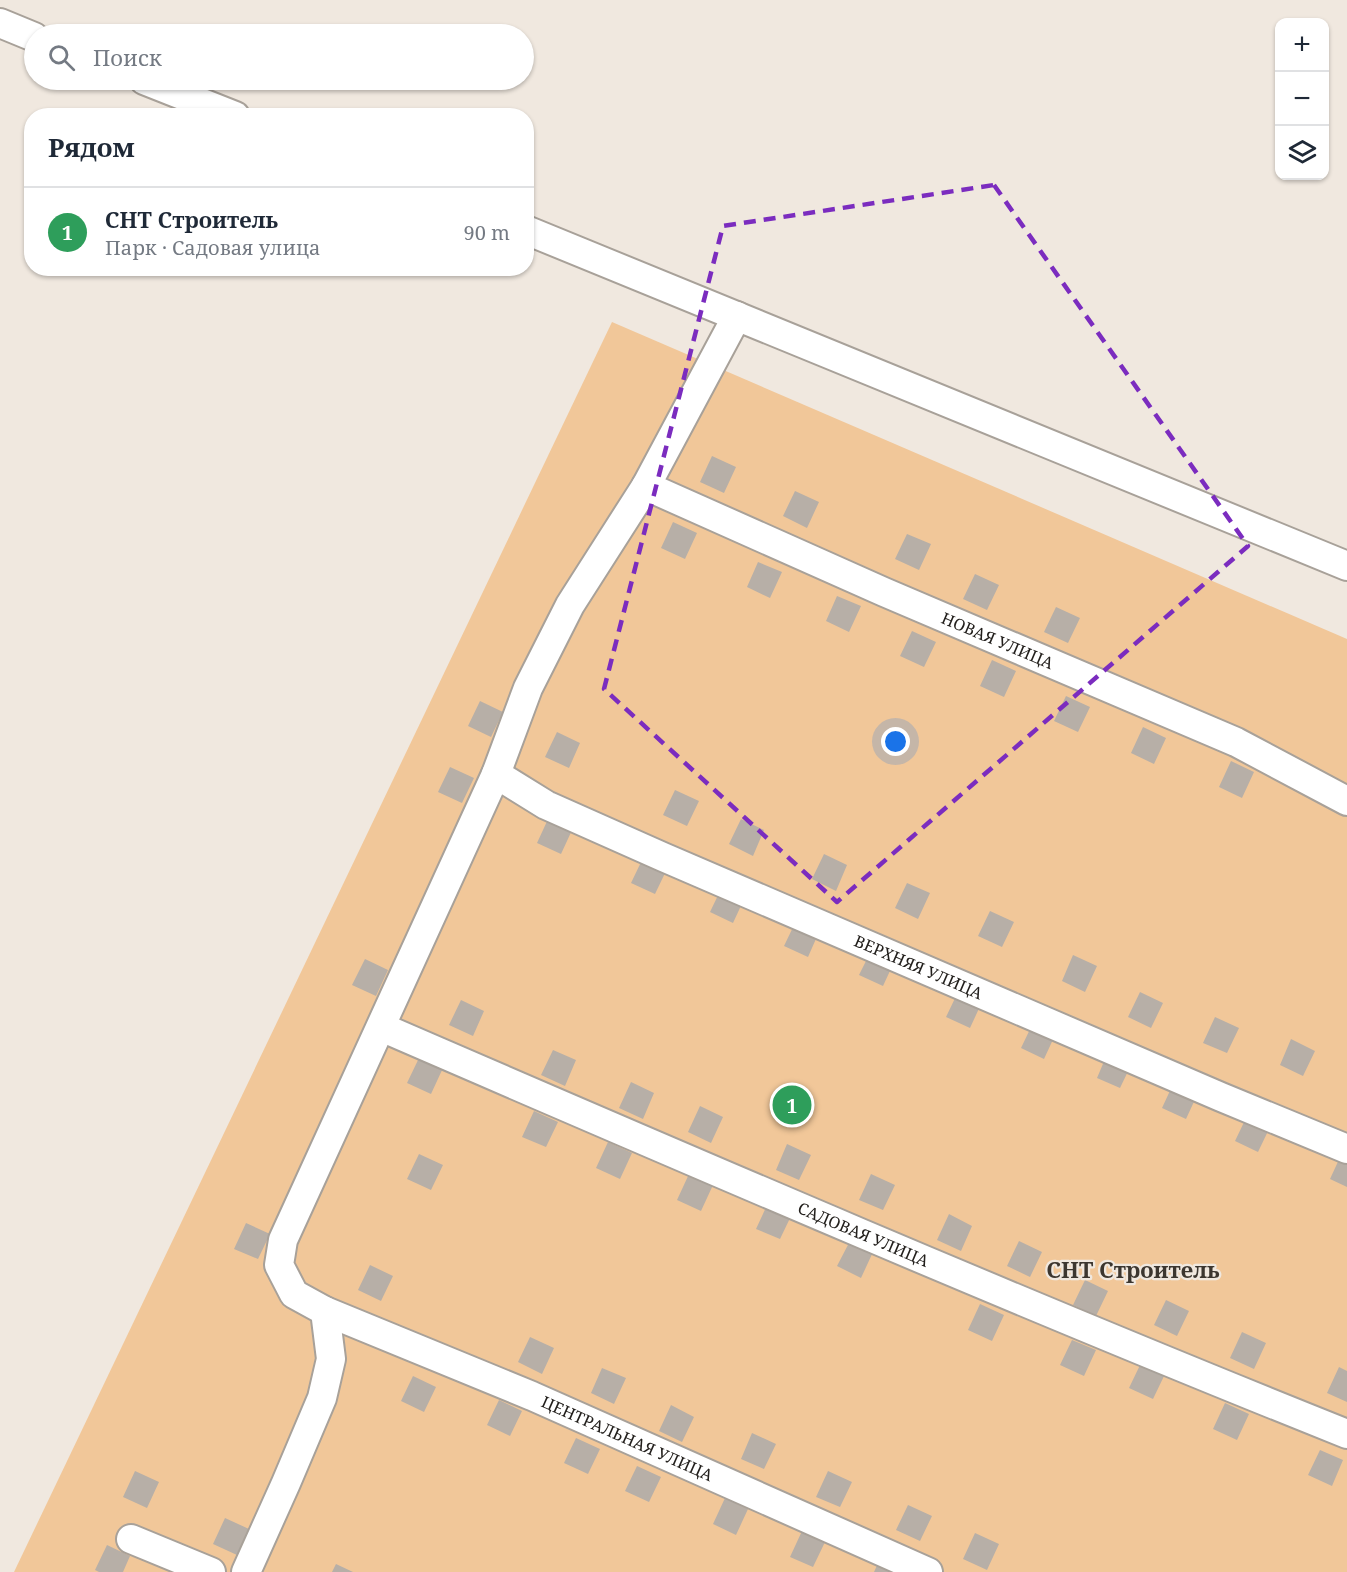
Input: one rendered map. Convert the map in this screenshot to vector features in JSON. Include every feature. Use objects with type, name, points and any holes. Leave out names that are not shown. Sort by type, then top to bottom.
[{"type":"street","points":[[0,23],[24,33]]},
{"type":"street","points":[[169,90],[215,108]]},
{"type":"street","points":[[534,233],[1347,566]]},
{"type":"street","name":"ЦЕНТРАЛЬНАЯ УЛИЦА","points":[[737,316],[646,486],[570,605],[528,688],[496,774],[283,1240],[279,1266],[294,1294],[325,1311],[532,1396],[928,1572]]},
{"type":"street","name":"НОВАЯ УЛИЦА","points":[[646,486],[884,592],[1236,742],[1347,801]]},
{"type":"street","name":"ВЕРХНЯЯ УЛИЦА","points":[[496,774],[546,805],[1221,1097],[1347,1149]]},
{"type":"street","name":"САДОВАЯ УЛИЦА","points":[[381,1027],[933,1265],[1347,1434]]},
{"type":"street","points":[[246,1572],[322,1398],[331,1359],[325,1311]]},
{"type":"street","points":[[131,1539],[211,1572]]},
{"type":"highlighted area","points":[[994,185],[1248,546],[837,902],[604,689],[723,226]]},
{"type":"shaded area","name":"СНТ Строитель","points":[[612,322],[1347,639],[1347,1572],[14,1572]]},
{"type":"building","points":[[712,456],[736,467],[724,493],[700,482]]},
{"type":"building","points":[[795,491],[819,502],[807,528],[783,516]]},
{"type":"building","points":[[673,522],[697,533],[685,559],[661,548]]},
{"type":"building","points":[[907,534],[931,544],[919,570],[895,559]]},
{"type":"building","points":[[758,562],[782,572],[770,598],[747,587]]},
{"type":"building","points":[[975,574],[999,585],[987,610],[963,599]]},
{"type":"building","points":[[837,596],[861,606],[849,632],[826,621]]},
{"type":"building","points":[[1056,607],[1080,618],[1068,643],[1044,632]]},
{"type":"building","points":[[912,631],[936,642],[924,667],[900,656]]},
{"type":"building","points":[[992,660],[1016,671],[1004,697],[980,686]]},
{"type":"building","points":[[1066,696],[1090,707],[1078,732],[1054,721]]},
{"type":"building","points":[[480,701],[503,712],[491,737],[468,726]]},
{"type":"building","points":[[1143,727],[1166,738],[1154,764],[1131,753]]},
{"type":"building","points":[[557,732],[580,743],[569,768],[545,757]]},
{"type":"building","points":[[1231,761],[1254,772],[1242,798],[1219,787]]},
{"type":"building","points":[[450,767],[474,778],[462,803],[438,792]]},
{"type":"building","points":[[675,790],[699,801],[687,826],[663,815]]},
{"type":"building","points":[[549,817],[573,828],[561,854],[537,843]]},
{"type":"building","points":[[741,819],[764,830],[753,856],[729,844]]},
{"type":"building","points":[[824,854],[847,865],[836,891],[812,879]]},
{"type":"building","points":[[643,858],[667,869],[655,894],[631,883]]},
{"type":"building","points":[[907,883],[930,893],[918,919],[895,908]]},
{"type":"building","points":[[722,887],[745,897],[733,923],[710,912]]},
{"type":"building","points":[[990,911],[1014,922],[1002,947],[978,936]]},
{"type":"building","points":[[796,921],[819,932],[808,957],[784,946]]},
{"type":"building","points":[[872,949],[895,960],[883,986],[859,975]]},
{"type":"building","points":[[1073,955],[1097,966],[1085,992],[1062,981]]},
{"type":"building","points":[[365,959],[388,970],[376,996],[352,985]]},
{"type":"building","points":[[958,992],[982,1002],[970,1028],[946,1017]]},
{"type":"building","points":[[1140,992],[1163,1003],[1151,1028],[1128,1017]]},
{"type":"building","points":[[461,1000],[484,1011],[473,1036],[449,1025]]},
{"type":"building","points":[[1215,1017],[1239,1028],[1227,1053],[1203,1043]]},
{"type":"building","points":[[1033,1023],[1056,1033],[1044,1059],[1021,1048]]},
{"type":"building","points":[[1291,1039],[1315,1051],[1303,1076],[1280,1065]]},
{"type":"building","points":[[553,1050],[576,1060],[565,1086],[541,1075]]},
{"type":"building","points":[[1108,1052],[1132,1063],[1120,1088],[1097,1078]]},
{"type":"building","points":[[419,1058],[443,1068],[431,1094],[407,1083]]},
{"type":"building","points":[[631,1082],[654,1093],[643,1119],[619,1108]]},
{"type":"building","points":[[1174,1082],[1198,1093],[1186,1119],[1162,1108]]},
{"type":"building","points":[[700,1106],[723,1117],[711,1143],[688,1132]]},
{"type":"building","points":[[534,1111],[558,1122],[546,1147],[522,1137]]},
{"type":"building","points":[[1247,1116],[1270,1127],[1258,1152],[1235,1141]]},
{"type":"building","points":[[608,1142],[632,1153],[620,1179],[596,1168]]},
{"type":"building","points":[[787,1144],[811,1155],[799,1180],[776,1170]]},
{"type":"building","points":[[1342,1153],[1347,1156],[1347,1187],[1330,1179]]},
{"type":"building","points":[[419,1154],[443,1165],[431,1190],[407,1179]]},
{"type":"building","points":[[689,1174],[713,1185],[701,1211],[677,1200]]},
{"type":"building","points":[[871,1174],[895,1185],[883,1210],[859,1200]]},
{"type":"building","points":[[768,1203],[792,1214],[780,1239],[756,1229]]},
{"type":"building","points":[[949,1214],[972,1226],[961,1251],[937,1240]]},
{"type":"building","points":[[246,1223],[270,1234],[258,1259],[234,1249]]},
{"type":"building","points":[[850,1241],[873,1252],[861,1278],[837,1266]]},
{"type":"building","points":[[1019,1241],[1042,1252],[1030,1277],[1007,1266]]},
{"type":"building","points":[[370,1265],[393,1276],[381,1301],[358,1290]]},
{"type":"building","points":[[1085,1280],[1108,1291],[1096,1316],[1073,1305]]},
{"type":"building","points":[[1166,1300],[1189,1311],[1177,1336],[1154,1325]]},
{"type":"building","points":[[980,1304],[1004,1315],[992,1341],[968,1330]]},
{"type":"building","points":[[1242,1332],[1266,1343],[1254,1369],[1230,1358]]},
{"type":"building","points":[[530,1337],[554,1348],[542,1374],[518,1362]]},
{"type":"building","points":[[1072,1340],[1096,1350],[1084,1376],[1060,1365]]},
{"type":"building","points":[[1141,1363],[1165,1374],[1153,1399],[1129,1388]]},
{"type":"building","points":[[1339,1367],[1347,1371],[1347,1402],[1327,1393]]},
{"type":"building","points":[[602,1368],[626,1378],[614,1404],[591,1393]]},
{"type":"building","points":[[413,1376],[436,1387],[424,1412],[401,1401]]},
{"type":"building","points":[[499,1400],[522,1411],[510,1436],[487,1425]]},
{"type":"building","points":[[1225,1403],[1249,1414],[1237,1440],[1213,1429]]},
{"type":"building","points":[[671,1405],[694,1417],[682,1442],[659,1431]]},
{"type":"building","points":[[752,1433],[776,1444],[764,1469],[741,1459]]},
{"type":"building","points":[[576,1438],[600,1449],[588,1474],[564,1463]]},
{"type":"building","points":[[1320,1450],[1343,1460],[1332,1486],[1308,1475]]},
{"type":"building","points":[[637,1466],[661,1477],[649,1502],[625,1491]]},
{"type":"building","points":[[135,1471],[159,1482],[147,1508],[123,1497]]},
{"type":"building","points":[[828,1471],[852,1482],[840,1507],[816,1497]]},
{"type":"building","points":[[725,1498],[748,1509],[736,1535],[713,1524]]},
{"type":"building","points":[[908,1505],[932,1516],[920,1541],[896,1530]]},
{"type":"building","points":[[225,1518],[249,1529],[237,1555],[213,1544]]},
{"type":"building","points":[[802,1531],[825,1542],[813,1567],[790,1557]]},
{"type":"building","points":[[975,1533],[999,1544],[987,1570],[963,1559]]},
{"type":"building","points":[[107,1545],[130,1556],[123,1572],[95,1570]]},
{"type":"building","points":[[879,1561],[903,1572],[874,1572]]},
{"type":"building","points":[[336,1564],[353,1572],[332,1572]]},
{"type":"place","name":"СНТ Строитель","points":[[792,1105]]},
{"type":"district","name":"СНТ Строитель","points":[[1133,1270]]}]
